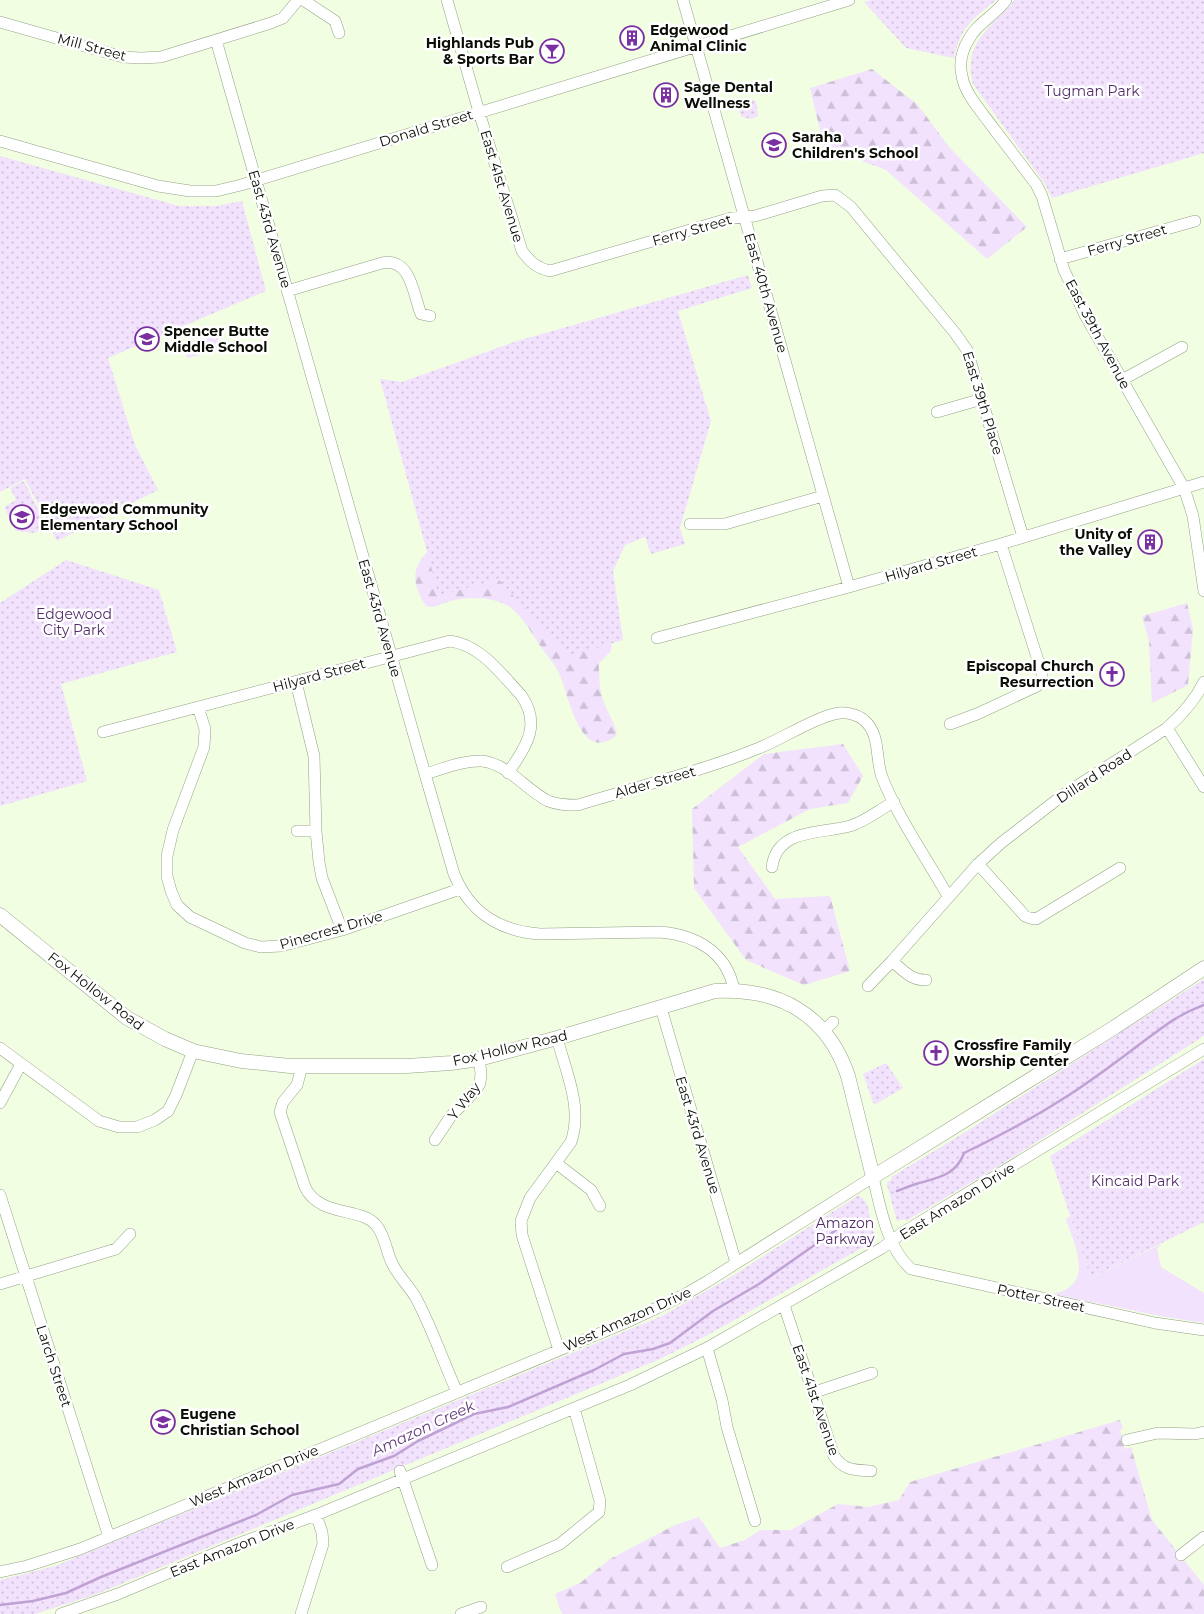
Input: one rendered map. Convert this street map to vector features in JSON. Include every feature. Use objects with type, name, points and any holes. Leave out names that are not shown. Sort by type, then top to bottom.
[{"type":"main road","name":"Fox Hollow Road","points":[[0,915],[127,1018],[165,1039],[193,1051],[241,1061],[302,1066],[406,1066],[451,1063],[479,1059],[557,1038],[715,991],[754,992],[773,997],[793,1006],[811,1019],[829,1027],[848,1076],[873,1177]]},
{"type":"main road","name":"West Amazon Drive","points":[[873,1177],[1115,1027],[1204,968]]},
{"type":"street","name":"Mill Street","points":[[0,22],[124,56],[141,58],[161,57],[271,23],[283,18],[298,0]]},
{"type":"street","points":[[303,0],[334,21],[339,32]]},
{"type":"street","name":"East 41st Avenue","points":[[447,0],[522,251],[530,262],[540,269],[550,271]]},
{"type":"street","name":"East 40th Avenue","points":[[683,0],[849,587]]},
{"type":"street","name":"Donald Street","points":[[0,142],[158,186],[190,191],[216,191],[849,0]]},
{"type":"street","name":"East 39th Avenue","points":[[1006,0],[994,14],[975,30],[969,39],[963,52],[961,63],[962,78],[967,90],[980,110],[1036,184],[1042,196],[1060,259],[1085,315],[1184,488]]},
{"type":"street","name":"East 43rd Avenue","points":[[216,40],[391,656],[460,889],[472,905],[487,918],[504,927],[523,933],[660,932],[678,934],[699,942],[714,952],[728,970],[734,990]]},
{"type":"street","name":"Ferry Street","points":[[550,271],[731,218],[755,216],[822,196],[835,195]]},
{"type":"street","name":"East 39th Place","points":[[835,195],[851,206],[962,341],[972,363],[1023,537]]},
{"type":"street","name":"Ferry Street","points":[[1060,259],[1195,221]]},
{"type":"street","points":[[287,291],[382,263],[393,262],[401,266],[407,273],[421,314],[430,316]]},
{"type":"street","points":[[1122,380],[1182,347]]},
{"type":"street","points":[[937,412],[982,399]]},
{"type":"street","name":"Hilyard Street","points":[[657,638],[1001,544],[1204,482]]},
{"type":"street","points":[[1184,488],[1192,516],[1204,589]]},
{"type":"street","points":[[690,524],[725,524],[823,496]]},
{"type":"street","points":[[950,724],[977,714],[1037,686],[1042,676],[1001,544]]},
{"type":"street","name":"Hilyard Street","points":[[103,732],[450,641],[460,642],[478,651],[527,703],[531,725],[529,738],[508,772]]},
{"type":"street","points":[[296,682],[314,756],[318,862],[322,878],[342,930]]},
{"type":"street","name":"Dillard Road","points":[[868,986],[978,864],[1008,837],[1063,795],[1167,728],[1178,719],[1204,682]]},
{"type":"street","name":"Pinecrest Drive","points":[[198,707],[205,729],[204,747],[173,830],[167,856],[167,876],[171,891],[177,904],[190,917],[245,943],[262,947],[281,946],[342,930],[460,889]]},
{"type":"street","name":"Alder Street","points":[[425,774],[475,761],[494,764],[548,801],[564,806],[578,805],[714,765],[761,748],[813,723],[839,713],[856,716],[863,720],[874,734],[880,771],[894,802]]},
{"type":"street","points":[[1167,728],[1204,787]]},
{"type":"street","points":[[772,867],[775,852],[787,841],[814,831],[850,826],[894,802],[948,896]]},
{"type":"street","points":[[297,831],[316,831]]},
{"type":"street","points":[[978,864],[1025,916],[1036,919],[1120,868]]},
{"type":"street","points":[[892,961],[910,977],[917,980],[926,980]]},
{"type":"street","name":"East 43rd Avenue","points":[[660,1008],[736,1263]]},
{"type":"street","points":[[557,1038],[575,1105],[577,1118],[575,1131],[571,1142],[530,1198],[521,1221],[522,1235],[560,1350]]},
{"type":"street","points":[[0,1048],[99,1121],[119,1127],[137,1127],[155,1120],[168,1111],[193,1051]]},
{"type":"street","name":"East Amazon Drive","points":[[61,1614],[79,1611],[235,1545],[316,1515],[402,1475],[630,1385],[707,1348],[891,1242],[902,1233],[1204,1049]]},
{"type":"street","name":"Y Way","points":[[435,1140],[451,1116],[476,1090],[480,1083],[479,1059]]},
{"type":"street","points":[[0,1103],[21,1064]]},
{"type":"street","points":[[302,1066],[297,1085],[283,1102],[280,1112],[304,1187],[315,1200],[343,1212],[369,1219],[377,1225],[393,1266],[416,1299],[456,1392]]},
{"type":"street","points":[[556,1163],[591,1190],[600,1206]]},
{"type":"street","name":"Fox Hollow Road","points":[[873,1177],[891,1242]]},
{"type":"street","name":"West Amazon Drive","points":[[0,1572],[54,1558],[109,1537],[627,1322],[684,1295],[873,1177]]},
{"type":"street","name":"Larch Street","points":[[0,1195],[109,1537]]},
{"type":"street","points":[[0,1284],[116,1248],[130,1234]]},
{"type":"street","name":"Potter Street","points":[[891,1242],[907,1266],[914,1271],[1155,1323],[1204,1330]]},
{"type":"street","name":"East 41st Avenue","points":[[784,1305],[812,1393],[831,1448],[838,1462],[847,1469],[871,1471]]},
{"type":"street","points":[[707,1348],[722,1400],[727,1427],[755,1521]]},
{"type":"street","points":[[812,1393],[872,1373]]},
{"type":"street","points":[[507,1567],[560,1544],[599,1512],[600,1501],[574,1408]]},
{"type":"street","points":[[1127,1440],[1158,1433],[1195,1434],[1204,1432]]},
{"type":"street","points":[[837,1476],[840,1470],[838,1462]]},
{"type":"street","points":[[402,1475],[432,1565]]},
{"type":"street","points":[[301,1614],[323,1544],[322,1532],[316,1515]]},
{"type":"street","points":[[1181,1555],[1204,1537]]},
{"type":"street","points":[[461,1614],[481,1607]]},
{"type":"green space","points":[[871,0],[996,0],[969,24],[960,38],[954,58],[906,48],[864,2]]},
{"type":"green space","name":"Tugman Park","points":[[1014,0],[1204,0],[1204,153],[1052,198],[1045,184],[973,84],[971,59],[974,48],[979,39]]},
{"type":"green space","points":[[872,69],[918,105],[949,147],[1027,227],[987,259],[886,170],[824,147],[810,88]]},
{"type":"green space","points":[[756,101],[758,116],[752,119],[742,117],[739,111],[741,103]]},
{"type":"green space","points":[[0,156],[179,206],[216,206],[242,201],[266,291],[108,358],[135,445],[158,490],[57,541],[25,479],[0,492]]},
{"type":"green space","points":[[748,275],[752,288],[678,311],[711,421],[680,528],[685,544],[651,554],[645,537],[625,545],[613,571],[623,640],[569,656],[498,579],[439,596],[380,379],[402,382],[514,342]]},
{"type":"green space","points":[[217,334],[221,349],[187,358],[183,344]]},
{"type":"green space","points":[[599,401],[612,634],[611,651],[599,663],[599,677],[603,700],[617,734],[604,742],[595,742],[587,737],[580,728],[556,668],[515,611],[497,601],[481,598],[458,599],[435,606],[426,606],[418,590],[415,576],[424,555],[431,548]]},
{"type":"green space","points":[[24,481],[47,527],[34,533],[16,531],[4,507],[16,500],[10,488]]},
{"type":"green space","name":"Edgewood City Park","points":[[66,560],[159,590],[177,652],[61,684],[87,781],[0,806],[0,603]]},
{"type":"green space","points":[[1187,603],[1193,629],[1188,685],[1152,703],[1149,641],[1142,616]]},
{"type":"green space","points":[[843,744],[863,776],[848,803],[810,809],[738,847],[775,899],[830,896],[850,971],[804,985],[746,960],[694,888],[692,809],[764,754]]},
{"type":"green space","name":"Amazon Parkway","points":[[1204,979],[1204,1036],[999,1166],[906,1221],[905,1219],[897,1221],[887,1185],[887,1182],[892,1179],[891,1177],[967,1131]]},
{"type":"green space","name":"Kincaid Park","points":[[1204,1059],[1204,1222],[1091,1278],[1050,1156]]},
{"type":"green space","points":[[886,1063],[903,1088],[874,1105],[863,1074]]},
{"type":"green space","name":"Amazon Parkway","points":[[859,1195],[867,1203],[874,1233],[873,1238],[866,1243],[867,1245],[706,1336],[660,1359],[97,1594],[35,1614],[0,1614],[0,1580],[55,1566],[662,1316],[734,1275]]},
{"type":"green space","points":[[1070,1216],[1091,1278],[1161,1244],[1157,1249],[1161,1267],[1204,1293],[1204,1323],[1052,1294],[1066,1290],[1074,1283],[1078,1274],[1077,1253],[1066,1219]]},
{"type":"green space","points":[[1120,1420],[1123,1428],[1120,1430],[1125,1449],[1131,1447],[1152,1520],[1204,1585],[1204,1614],[562,1614],[555,1594],[580,1583],[610,1559],[675,1525],[699,1517],[720,1548],[745,1540],[760,1530],[791,1530],[838,1504],[868,1507],[899,1500],[910,1482]]},
{"type":"waterway","name":"Amazon Creek","points":[[897,1191],[938,1178],[951,1171],[956,1167],[964,1153],[1013,1128],[1071,1094],[1168,1023],[1204,1005]]},
{"type":"waterway","name":"Amazon Creek","points":[[0,1605],[33,1601],[66,1593],[101,1577],[256,1515],[292,1495],[339,1484],[358,1469],[394,1456],[418,1441],[474,1414],[508,1407],[594,1370],[624,1354],[653,1349],[670,1343],[713,1311],[759,1284],[836,1230]]},
{"type":"place","name":"Edgewood Animal Clinic","points":[[632,38]]},
{"type":"place","name":"Highlands Pub & Sports Bar","points":[[552,51]]},
{"type":"place","name":"Sage Dental Wellness","points":[[666,95]]},
{"type":"place","name":"Saraha Children's School","points":[[774,145]]},
{"type":"place","name":"Spencer Butte Middle School","points":[[147,339]]},
{"type":"place","name":"Edgewood Community Elementary School","points":[[22,517]]},
{"type":"place","name":"Unity of the Valley","points":[[1150,542]]},
{"type":"place","name":"Episcopal Church Resurrection","points":[[1112,674]]},
{"type":"place","name":"Crossfire Family Worship Center","points":[[936,1053]]},
{"type":"place","name":"Eugene Christian School","points":[[163,1422]]}]
